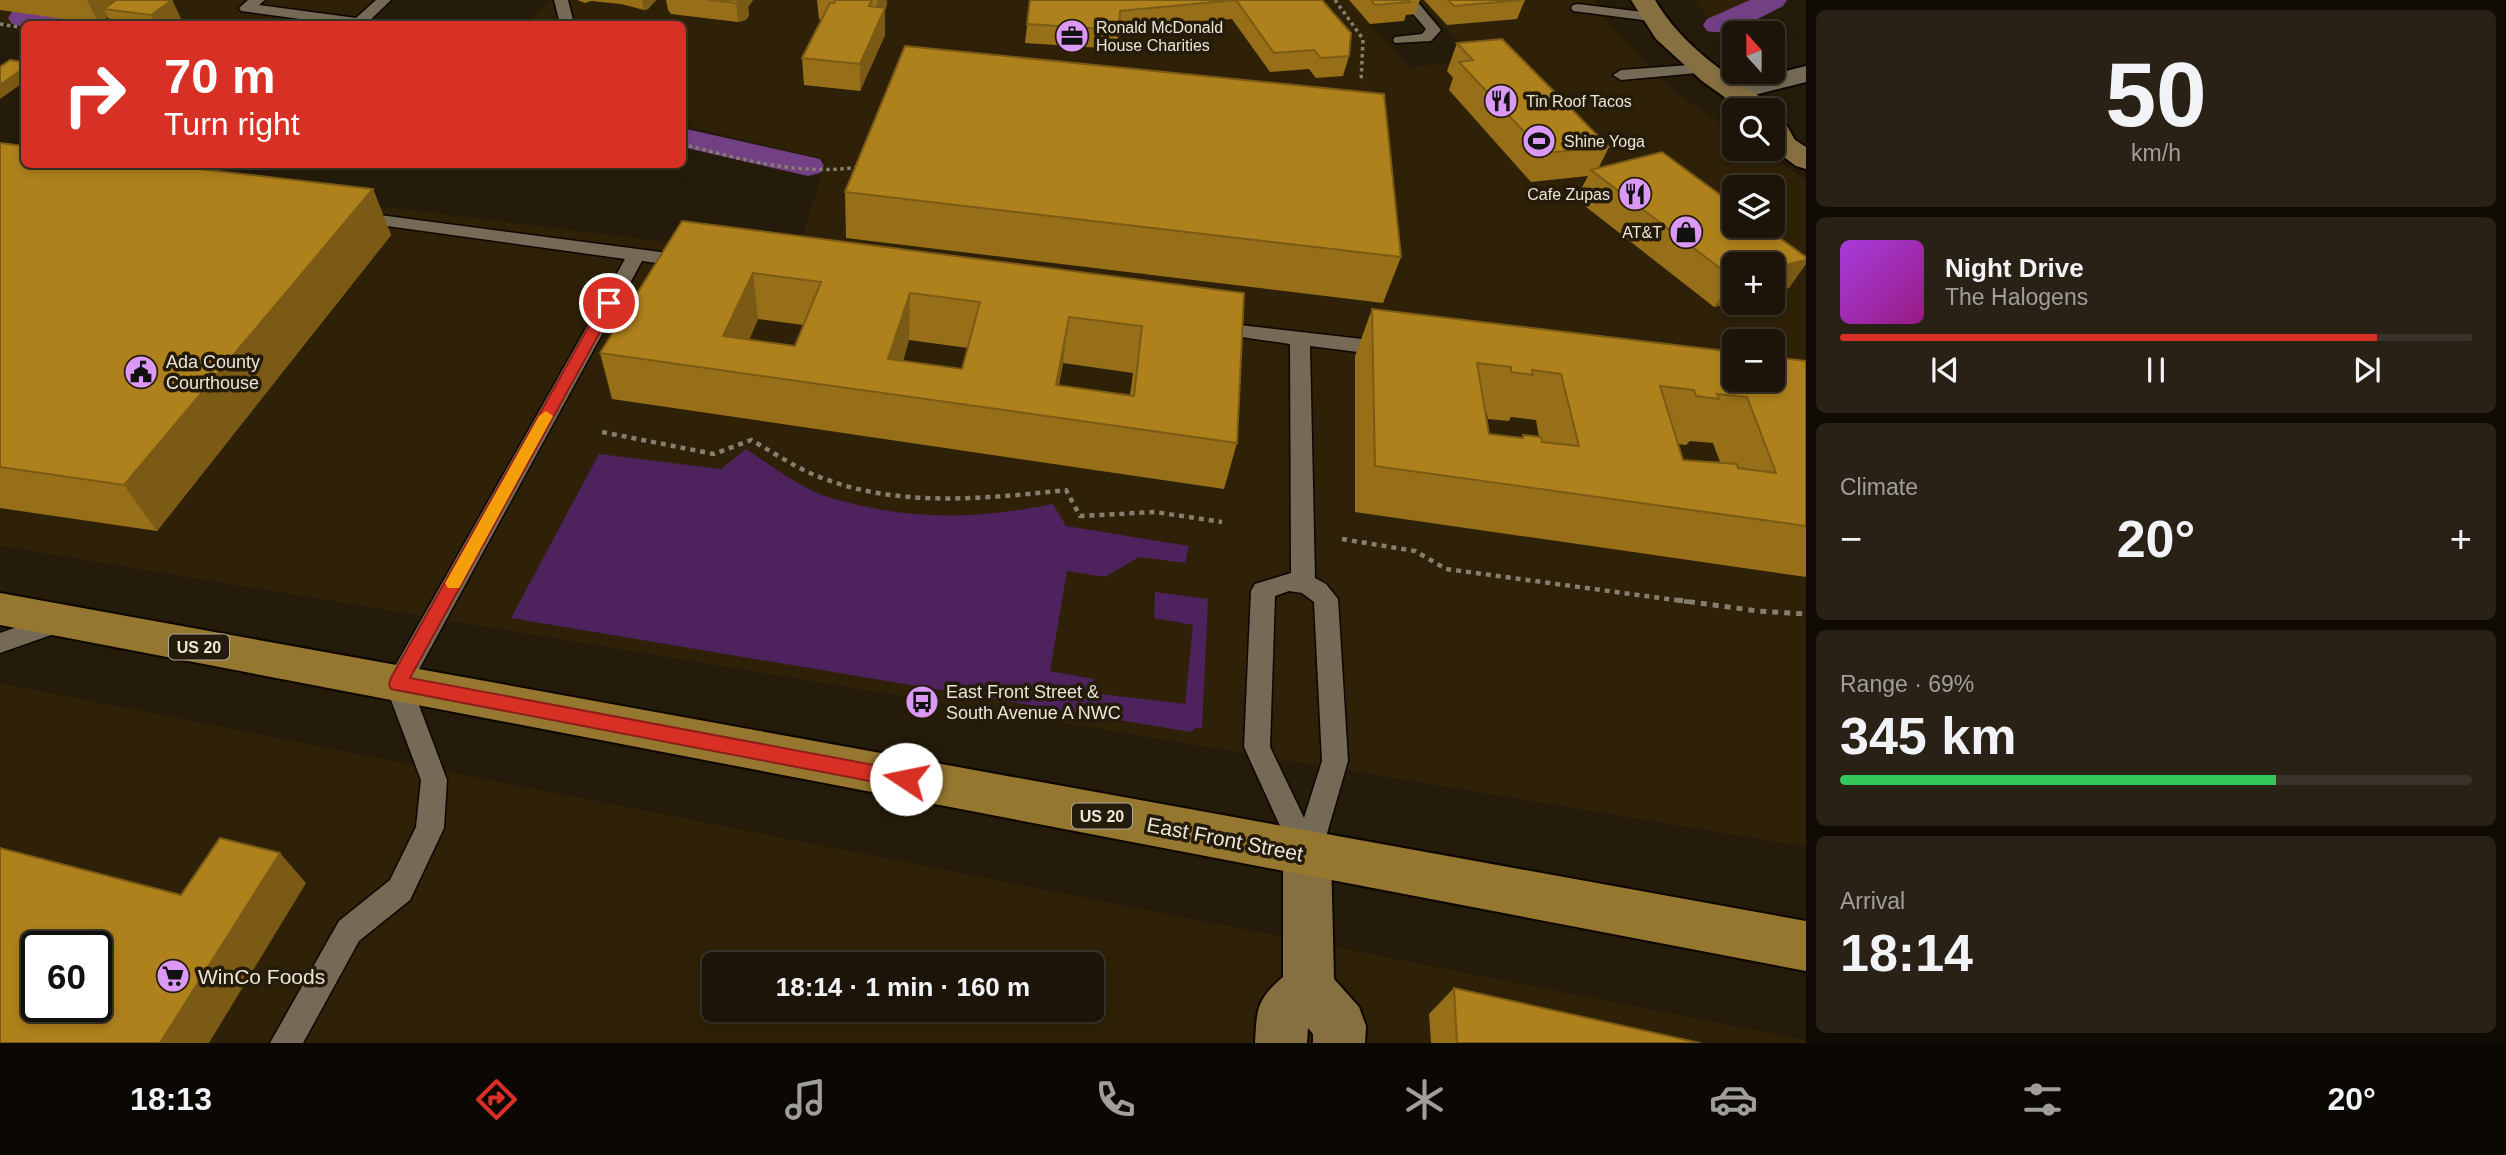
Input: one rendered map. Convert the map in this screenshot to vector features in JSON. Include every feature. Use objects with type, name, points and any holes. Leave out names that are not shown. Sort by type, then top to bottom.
[{"type":"main road","points":[[1647,8],[1703,69],[1743,98]]},
{"type":"main road","points":[[1785,122],[1806,130]]},
{"type":"main road","points":[[1785,146],[1806,160]]},
{"type":"main road","name":"US 20","points":[[0,610],[398,684]]},
{"type":"main road","name":"East Front Street","points":[[398,684],[1806,946]]},
{"type":"main road","points":[[1307,855],[1310,989],[1340,1026],[1339,1043]]},
{"type":"main road","points":[[1281,1043],[1283,1011],[1310,989]]},
{"type":"street","points":[[1734,92],[1806,74]]},
{"type":"lane","points":[[258,0],[246,8],[344,21]]},
{"type":"lane","points":[[361,21],[384,0]]},
{"type":"lane","points":[[562,0],[566,21]]},
{"type":"lane","points":[[1400,40],[1426,38],[1434,30],[1432,24],[1408,0]]},
{"type":"lane","points":[[1578,8],[1647,8]]},
{"type":"lane","points":[[1622,75],[1703,69]]},
{"type":"lane","points":[[346,215],[705,264]]},
{"type":"lane","points":[[286,1043],[349,931],[400,890],[430,828],[433,780],[398,684],[636,255]]},
{"type":"lane","points":[[1189,324],[1409,352]]},
{"type":"lane","points":[[1300,338],[1303,582]]},
{"type":"lane","points":[[1288,582],[1303,582],[1318,588],[1326,599],[1335,761],[1307,855],[1257,747],[1263,591],[1288,582]]},
{"type":"lane","points":[[0,642],[62,621]]},
{"type":"path","points":[[1335,0],[1363,39],[1362,82]]},
{"type":"path","points":[[0,24],[21,28]]},
{"type":"path","points":[[686,145],[797,172],[834,173],[869,163]]},
{"type":"path","points":[[602,432],[714,454],[751,440],[825,480],[891,495],[992,499],[1066,490],[1080,516],[1156,512],[1222,522]]},
{"type":"path","points":[[1342,539],[1415,551],[1446,569],[1758,611],[1806,614]]},
{"type":"shaded area","points":[[0,0],[391,0],[368,21],[21,21],[21,26],[0,23]]},
{"type":"shaded area","points":[[549,0],[1348,0],[1409,67],[1476,60],[1418,0],[1595,0],[1609,24],[1674,91],[1722,124],[1722,161],[1777,161],[1806,180],[1806,847],[0,546],[0,158],[21,163],[21,168],[77,168],[796,258],[826,160],[686,126],[686,21],[529,21]]},
{"type":"shaded area","points":[[1695,0],[1764,0],[1712,25]]},
{"type":"shaded area","points":[[746,449],[813,491],[877,509],[923,515],[965,515],[1053,504],[1066,526],[1189,546],[1185,563],[1139,557],[1105,577],[1067,571],[1050,671],[1094,679],[1093,693],[1185,704],[1193,625],[1154,618],[1155,592],[1208,599],[1202,728],[1195,728],[1191,732],[511,618],[599,454],[721,469]]},
{"type":"shaded area","points":[[0,683],[1806,1040],[1806,1043],[0,1043]]},
{"type":"building","points":[[116,0],[172,0],[151,15],[104,9]]},
{"type":"building","points":[[709,0],[744,0],[736,3]]},
{"type":"building","points":[[836,0],[872,0],[869,6],[885,8],[860,64],[802,58],[830,3]]},
{"type":"building","points":[[1030,0],[1236,0],[1120,11],[1119,30],[1027,24]]},
{"type":"building","points":[[1236,0],[1322,0],[1351,33],[1349,56],[1321,58],[1314,50],[1274,53]]},
{"type":"building","points":[[1371,0],[1408,0],[1410,2],[1375,5]]},
{"type":"building","points":[[1448,0],[1521,0],[1454,6]]},
{"type":"building","points":[[1502,39],[1609,147],[1544,153],[1459,62],[1473,60],[1457,43]]},
{"type":"building","points":[[905,46],[1384,94],[1401,257],[845,192]]},
{"type":"building","points":[[10,60],[21,62],[21,70],[0,85],[0,67]]},
{"type":"building","name":"Ada County Courthouse","points":[[0,143],[21,146],[21,168],[190,168],[373,189],[124,485],[0,467]]},
{"type":"building","points":[[1662,152],[1722,196],[1722,238],[1780,238],[1806,257],[1806,260],[1785,265],[1785,252],[1722,252],[1722,270],[1591,170]]},
{"type":"building","points":[[682,221],[1244,293],[1237,443],[600,353]],"holes":[[[753,273],[821,282],[795,346],[723,336]],[[910,293],[980,302],[962,369],[888,359]],[[1069,317],[1142,326],[1134,396],[1056,385]]]},
{"type":"building","points":[[1372,309],[1722,351],[1722,392],[1785,392],[1785,358],[1806,361],[1806,526],[1375,466]],"holes":[[[1477,363],[1511,367],[1511,372],[1533,375],[1532,370],[1561,374],[1579,446],[1542,442],[1541,437],[1489,434]],[[1660,386],[1694,390],[1696,396],[1719,399],[1717,394],[1747,397],[1776,473],[1738,468],[1737,464],[1683,460]]]},
{"type":"building","name":"WinCo Foods","points":[[220,838],[280,853],[160,1043],[0,1043],[0,848],[181,895]]},
{"type":"building","points":[[1454,988],[1700,1043],[1457,1043]]},
{"type":"waterway","points":[[1717,25],[1773,0]]},
{"type":"waterway","points":[[22,18],[44,21]]},
{"type":"waterway","points":[[686,138],[808,166]]},
{"type":"slow traffic","points":[[454,583],[546,416]]},
{"type":"place","name":"Ronald McDonald House Charities","points":[[1072,36]]},
{"type":"place","name":"Tin Roof Tacos","points":[[1501,101]]},
{"type":"place","name":"Shine Yoga","points":[[1539,141]]},
{"type":"place","name":"Cafe Zupas","points":[[1635,194]]},
{"type":"place","name":"AT&T","points":[[1686,232]]},
{"type":"place","name":"Ada County Courthouse","points":[[141,372]]},
{"type":"place","name":"East Front Street & South Avenue A NWC","points":[[922,702]]},
{"type":"place","name":"WinCo Foods","points":[[173,976]]},
{"type":"route","points":[[609,303],[398,684],[906,779]]}]
